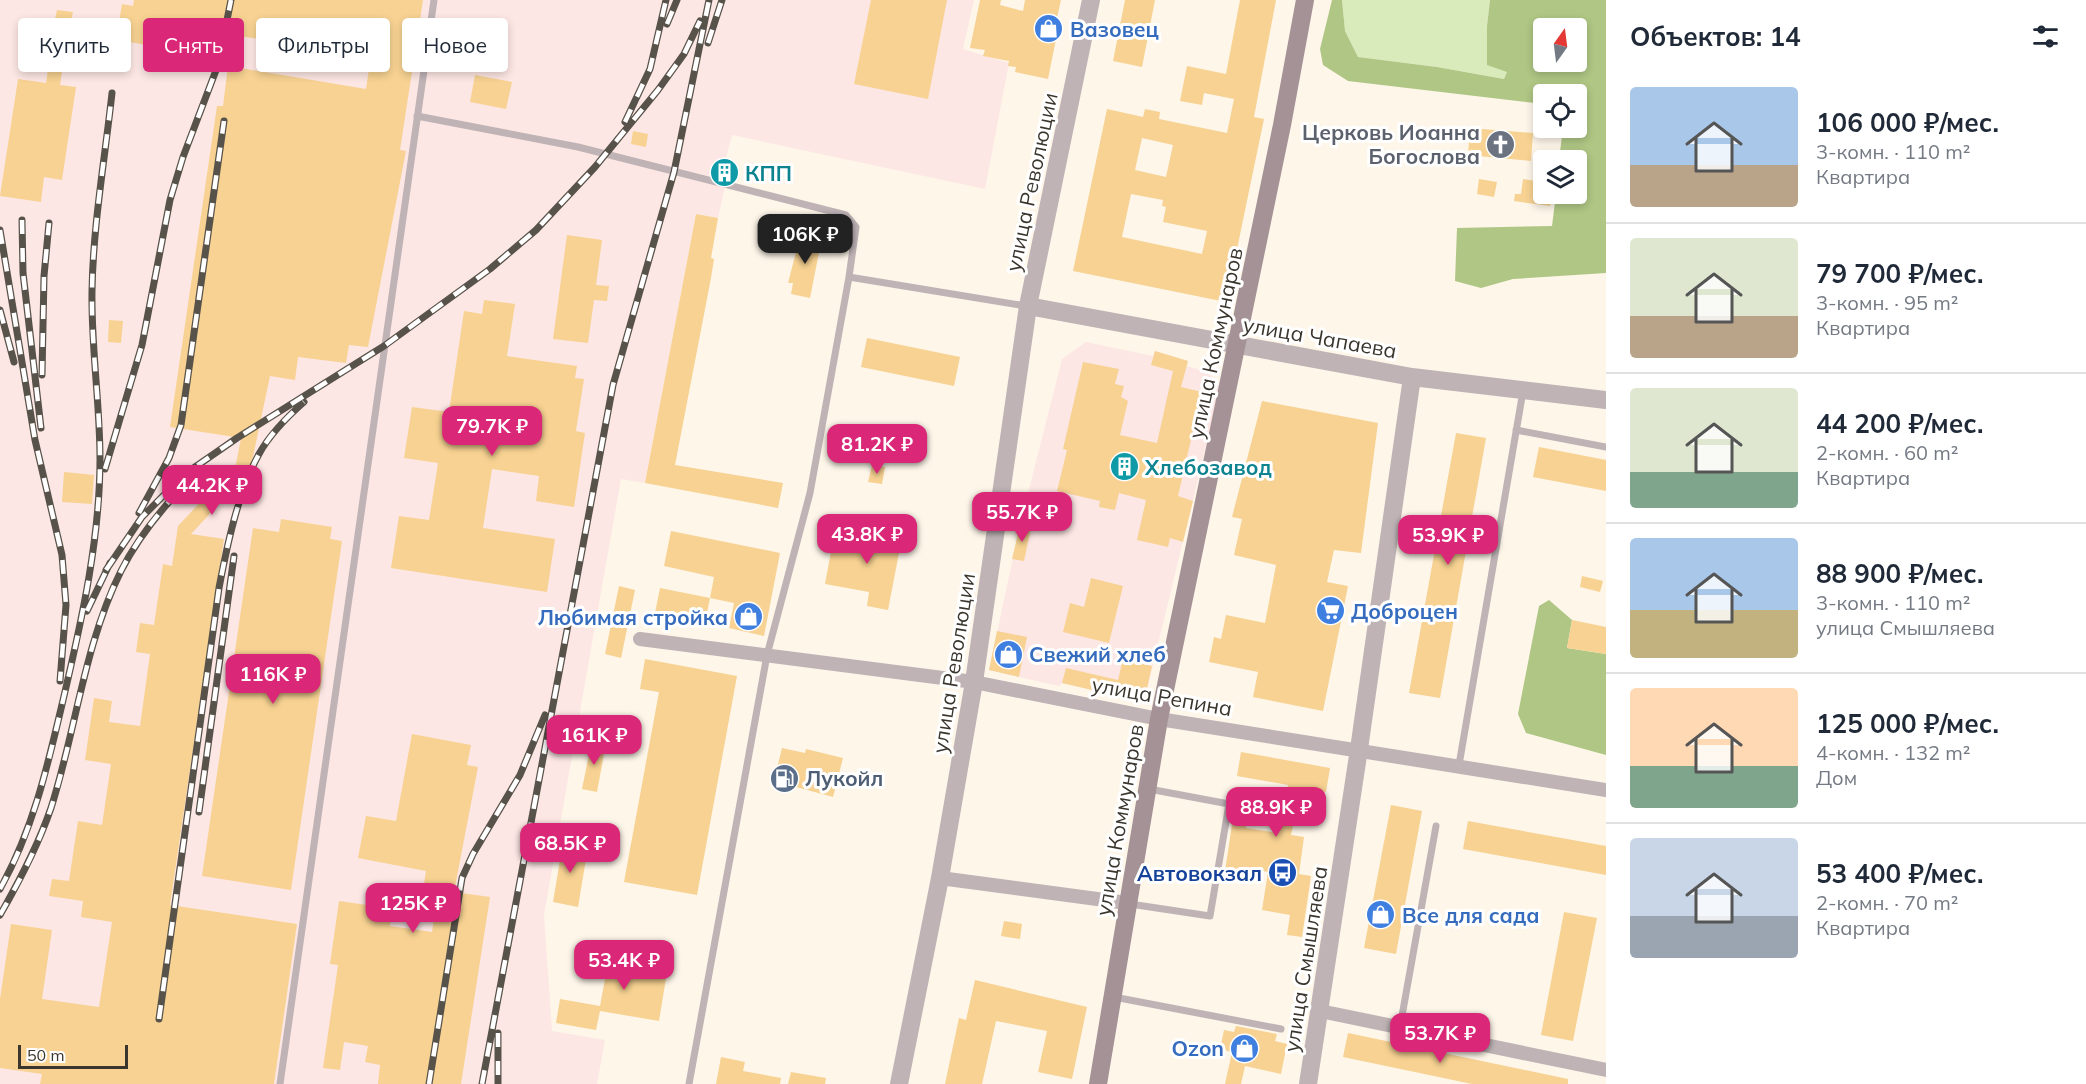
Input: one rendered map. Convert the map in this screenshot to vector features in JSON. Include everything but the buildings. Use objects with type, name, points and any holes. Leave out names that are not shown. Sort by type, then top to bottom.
[{"type":"main road","name":"улица Коммунаров","points":[[1098,1084],[1159,719],[1237,346],[1305,0]]},
{"type":"street","name":"улица Революции","points":[[899,1084],[940,878],[974,682],[1028,306],[1091,0]]},
{"type":"street","name":"улица Чапаева","points":[[1028,306],[1237,346],[1412,376],[1606,400]]},
{"type":"street","name":"улица Смышляева","points":[[1308,1084],[1412,376]]},
{"type":"street","name":"улица Репина","points":[[640,639],[974,682],[1159,719],[1606,790]]},
{"type":"street","points":[[940,878],[1127,903]]},
{"type":"street","points":[[1320,1011],[1606,1070]]},
{"type":"lane","points":[[280,1084],[434,0]]},
{"type":"lane","points":[[417,116],[578,147],[846,215],[856,227],[810,493],[767,655],[689,1084]]},
{"type":"lane","points":[[849,277],[1028,306]]},
{"type":"lane","points":[[1459,765],[1523,391]]},
{"type":"lane","points":[[1516,430],[1606,447]]},
{"type":"lane","points":[[1127,903],[1210,916],[1229,804],[1146,789]]},
{"type":"lane","points":[[1400,1027],[1436,826]]},
{"type":"lane","points":[[1114,997],[1281,1029]]},
{"type":"shaded area","points":[[0,0],[974,0],[963,49],[1009,63],[985,189],[732,135],[724,165],[735,168],[732,183],[726,182],[718,218],[696,214],[645,483],[621,479],[544,915],[552,1031],[605,1040],[597,1084],[0,1084]]},
{"type":"shaded area","name":"Хлебозавод","points":[[1086,342],[1153,356],[1155,351],[1188,361],[1187,366],[1208,372],[1220,388],[1144,702],[1062,683],[1059,686],[989,670],[1020,525],[1062,359]]},
{"type":"green space","points":[[1332,0],[1342,0],[1345,31],[1358,57],[1437,67],[1504,79],[1507,72],[1487,65],[1490,0],[1606,0],[1606,273],[1513,279],[1481,288],[1455,281],[1457,228],[1552,226],[1555,204],[1587,204],[1587,150],[1560,150],[1562,138],[1587,138],[1587,84],[1533,84],[1533,103],[1348,81],[1323,65],[1320,49]]},
{"type":"green space","points":[[1342,0],[1490,0],[1487,26],[1507,72],[1504,79],[1437,67],[1358,57],[1345,31]]},
{"type":"green space","points":[[1549,600],[1572,620],[1567,648],[1606,654],[1606,755],[1526,733],[1518,714],[1539,606]]},
{"type":"railway","points":[[105,469],[142,345],[170,200],[183,157],[218,65],[231,0]]},
{"type":"railway","points":[[625,122],[650,69],[666,0]]},
{"type":"railway","points":[[667,24],[677,0]]},
{"type":"railway","points":[[482,1084],[613,385],[674,172],[709,0]]},
{"type":"railway","points":[[708,43],[722,0]]},
{"type":"railway","points":[[106,570],[142,517],[185,474],[237,438],[384,346],[490,269],[536,230],[595,167],[658,90],[684,54],[700,21]]},
{"type":"railway","points":[[0,889],[22,843],[46,771],[89,578],[97,519],[100,459],[93,333],[93,266],[112,93]]},
{"type":"railway","points":[[139,513],[169,458],[181,425],[224,121]]},
{"type":"railway","points":[[22,220],[23,273],[41,428]]},
{"type":"railway","points":[[42,375],[44,276],[49,223]]},
{"type":"railway","points":[[0,230],[35,440],[62,555],[66,605],[60,681]]},
{"type":"railway","points":[[0,310],[14,362]]},
{"type":"railway","points":[[159,1019],[219,588],[230,537],[239,502],[259,454],[279,426],[304,402]]},
{"type":"railway","points":[[0,915],[28,863],[51,808],[89,658],[108,599],[128,558],[143,535],[189,480]]},
{"type":"railway","points":[[199,812],[234,556]]},
{"type":"railway","points":[[87,611],[110,563]]},
{"type":"railway","points":[[429,1084],[462,878],[473,854],[520,775],[545,715]]},
{"type":"railway","points":[[498,1033],[498,1084]]},
{"type":"place","name":"Вазовец","points":[[1049,29]]},
{"type":"place","name":"Церковь Иоанна Богослова","points":[[1501,144]]},
{"type":"place","name":"КПП","points":[[724,173]]},
{"type":"place","name":"Хлебозавод","points":[[1124,467]]},
{"type":"place","name":"Доброцен","points":[[1330,611]]},
{"type":"place","name":"Любимая стройка","points":[[749,617]]},
{"type":"place","name":"Свежий хлеб","points":[[1008,654]]},
{"type":"place","name":"Лукойл","points":[[784,778]]},
{"type":"place","name":"Автовокзал","points":[[1283,873]]},
{"type":"place","name":"Все для сада","points":[[1381,915]]},
{"type":"place","name":"Ozon","points":[[1245,1048]]}]
